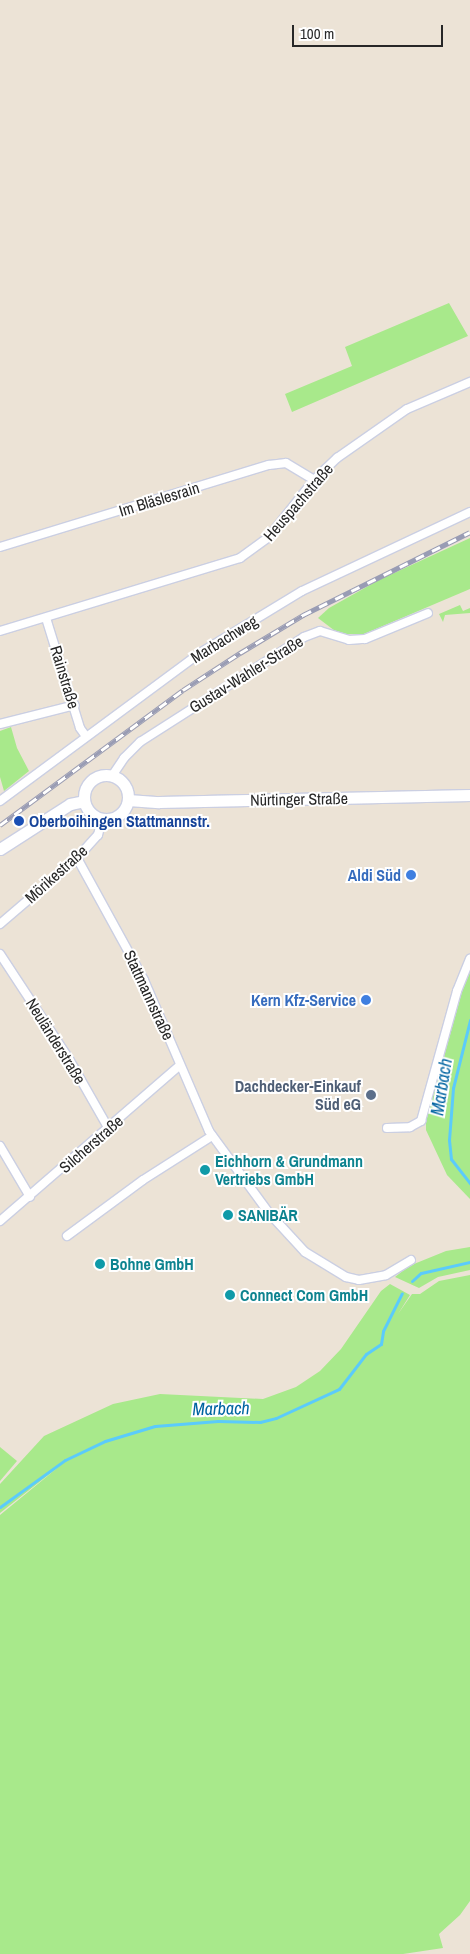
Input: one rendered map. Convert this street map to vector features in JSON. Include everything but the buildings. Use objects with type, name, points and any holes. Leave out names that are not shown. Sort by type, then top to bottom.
[{"type":"main road","points":[[101,776],[112,776],[124,786],[128,800],[121,813],[102,819],[91,813],[84,801],[86,789],[91,781],[101,776]]},
{"type":"main road","name":"Nürtinger Straße","points":[[128,800],[159,802],[470,795]]},
{"type":"main road","points":[[0,849],[70,804],[84,801]]},
{"type":"street","name":"Heuspachstraße","points":[[0,631],[240,558],[268,538],[314,480],[382,425],[440,393],[470,382]]},
{"type":"street","name":"Im Bläslesrain","points":[[0,547],[269,465],[286,463],[314,480]]},
{"type":"street","name":"Marbachweg","points":[[0,801],[85,735],[200,653],[302,590],[470,512]]},
{"type":"street","name":"Gustav-Wahler-Straße","points":[[112,776],[124,758],[140,742],[304,636],[320,631],[349,640],[365,639],[428,612]]},
{"type":"street","name":"Rainstraße","points":[[46,618],[85,735]]},
{"type":"street","points":[[0,724],[74,705]]},
{"type":"street","name":"Mörikestraße","points":[[0,924],[76,858],[98,834],[102,819]]},
{"type":"street","name":"Stattmannstraße","points":[[76,858],[144,980],[212,1136],[274,1219],[304,1252],[321,1264],[359,1280],[386,1275],[411,1260]]},
{"type":"street","name":"Neuländerstraße","points":[[0,954],[69,1059],[109,1129]]},
{"type":"street","points":[[387,1128],[410,1127],[421,1121],[457,991],[470,958]]},
{"type":"street","name":"Silcherstraße","points":[[0,1221],[109,1129],[180,1065]]},
{"type":"street","points":[[67,1236],[143,1180],[212,1136]]},
{"type":"street","points":[[0,1146],[30,1197]]},
{"type":"green space","points":[[449,303],[468,336],[292,412],[285,394],[352,366],[345,347]]},
{"type":"green space","points":[[470,538],[470,589],[364,634],[339,634],[318,618],[329,608],[379,580]]},
{"type":"green space","points":[[460,605],[463,611],[470,608],[470,613],[445,615],[443,622],[439,614]]},
{"type":"green space","points":[[11,727],[17,748],[29,771],[4,791],[0,777],[0,731]]},
{"type":"green space","points":[[470,965],[470,1199],[447,1175],[426,1130],[426,1119],[460,990]]},
{"type":"green space","points":[[470,1247],[470,1270],[438,1277],[419,1288],[395,1277],[409,1266],[446,1251]]},
{"type":"green space","points":[[470,1275],[470,1901],[460,1915],[439,1934],[443,1948],[403,1954],[0,1954],[0,1515],[61,1465],[0,1513],[0,1484],[44,1436],[113,1404],[160,1394],[263,1399],[296,1387],[320,1371],[341,1349],[381,1291],[390,1284],[410,1295],[398,1314],[412,1294],[420,1294],[439,1281]]},
{"type":"green space","points":[[0,1447],[17,1461],[0,1481]]},
{"type":"waterway","name":"Marbach","points":[[470,1020],[453,1088],[449,1140],[451,1159],[470,1183]]},
{"type":"waterway","name":"Marbach","points":[[412,1281],[421,1273],[470,1262]]},
{"type":"waterway","name":"Marbach","points":[[0,1507],[65,1460],[105,1441],[155,1426],[218,1421],[260,1422],[276,1418],[339,1389],[366,1354],[381,1344],[383,1331],[402,1293]]},
{"type":"railway","points":[[0,825],[183,690],[240,653],[303,615],[470,532]]},
{"type":"place","name":"Oberboihingen Stattmannstr.","points":[[19,821]]},
{"type":"place","name":"Aldi Süd","points":[[411,875]]},
{"type":"place","name":"Kern Kfz-Service","points":[[366,1000]]},
{"type":"place","name":"Dachdecker-Einkauf Süd eG","points":[[371,1095]]},
{"type":"place","name":"Eichhorn & Grundmann Vertriebs GmbH","points":[[205,1170]]},
{"type":"place","name":"SANIBÄR","points":[[228,1215]]},
{"type":"place","name":"Bohne GmbH","points":[[100,1264]]},
{"type":"place","name":"Connect Com GmbH","points":[[230,1295]]}]
